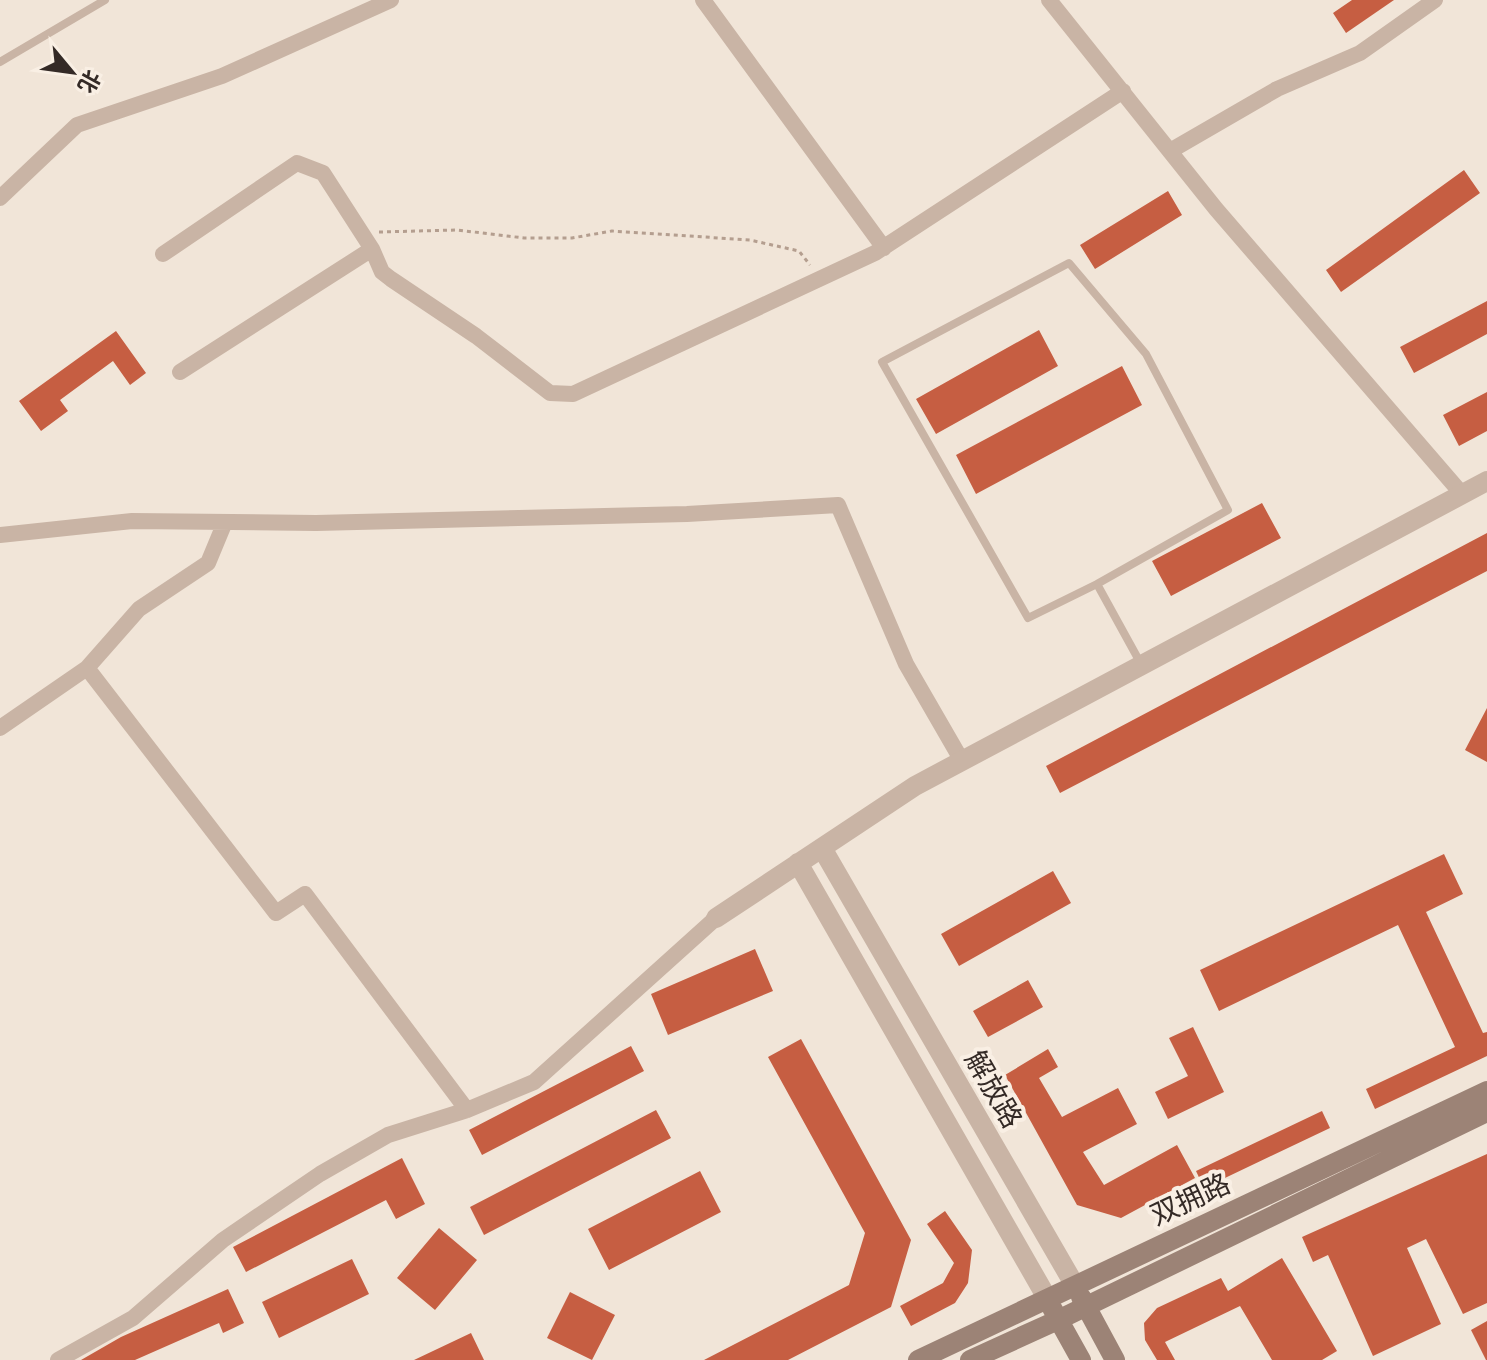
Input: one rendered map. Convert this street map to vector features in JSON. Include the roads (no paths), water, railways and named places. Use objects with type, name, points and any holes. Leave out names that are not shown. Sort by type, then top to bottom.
[{"type":"main road","name":"双拥路","points":[[918,1360],[1487,1091]]},
{"type":"main road","name":"双拥路","points":[[970,1360],[1487,1112]]},
{"type":"main road","name":"解放路","points":[[1074,1284],[1115,1360]]},
{"type":"main road","name":"解放路","points":[[1047,1298],[1081,1360]]},
{"type":"street","points":[[0,198],[77,125],[222,76],[391,0]]},
{"type":"street","points":[[703,0],[884,248]]},
{"type":"street","points":[[1049,0],[1226,221],[1462,494]]},
{"type":"street","points":[[1170,151],[1277,89],[1360,53],[1435,0]]},
{"type":"street","points":[[163,254],[297,163],[323,173],[363,233],[382,272],[476,336],[550,393],[573,394],[884,248],[1123,91]]},
{"type":"street","points":[[180,372],[372,249]]},
{"type":"street","points":[[58,1360],[133,1318],[223,1240],[320,1174],[388,1135],[467,1110],[534,1082],[716,918],[915,786],[1487,481]]},
{"type":"street","points":[[0,535],[132,521],[316,523],[687,514],[838,505],[906,664],[962,761]]},
{"type":"street","points":[[0,728],[87,668],[139,609],[208,563],[225,522]]},
{"type":"street","points":[[87,668],[276,913],[305,894],[467,1110]]},
{"type":"street","name":"解放路","points":[[822,848],[1074,1284]]},
{"type":"street","name":"解放路","points":[[798,863],[1047,1298]]},
{"type":"lane","points":[[0,62],[105,0]]},
{"type":"lane","points":[[1069,263],[1146,354],[1228,510],[1097,584],[1028,618],[882,362],[1069,263]]},
{"type":"lane","points":[[1097,584],[1141,665]]}]
